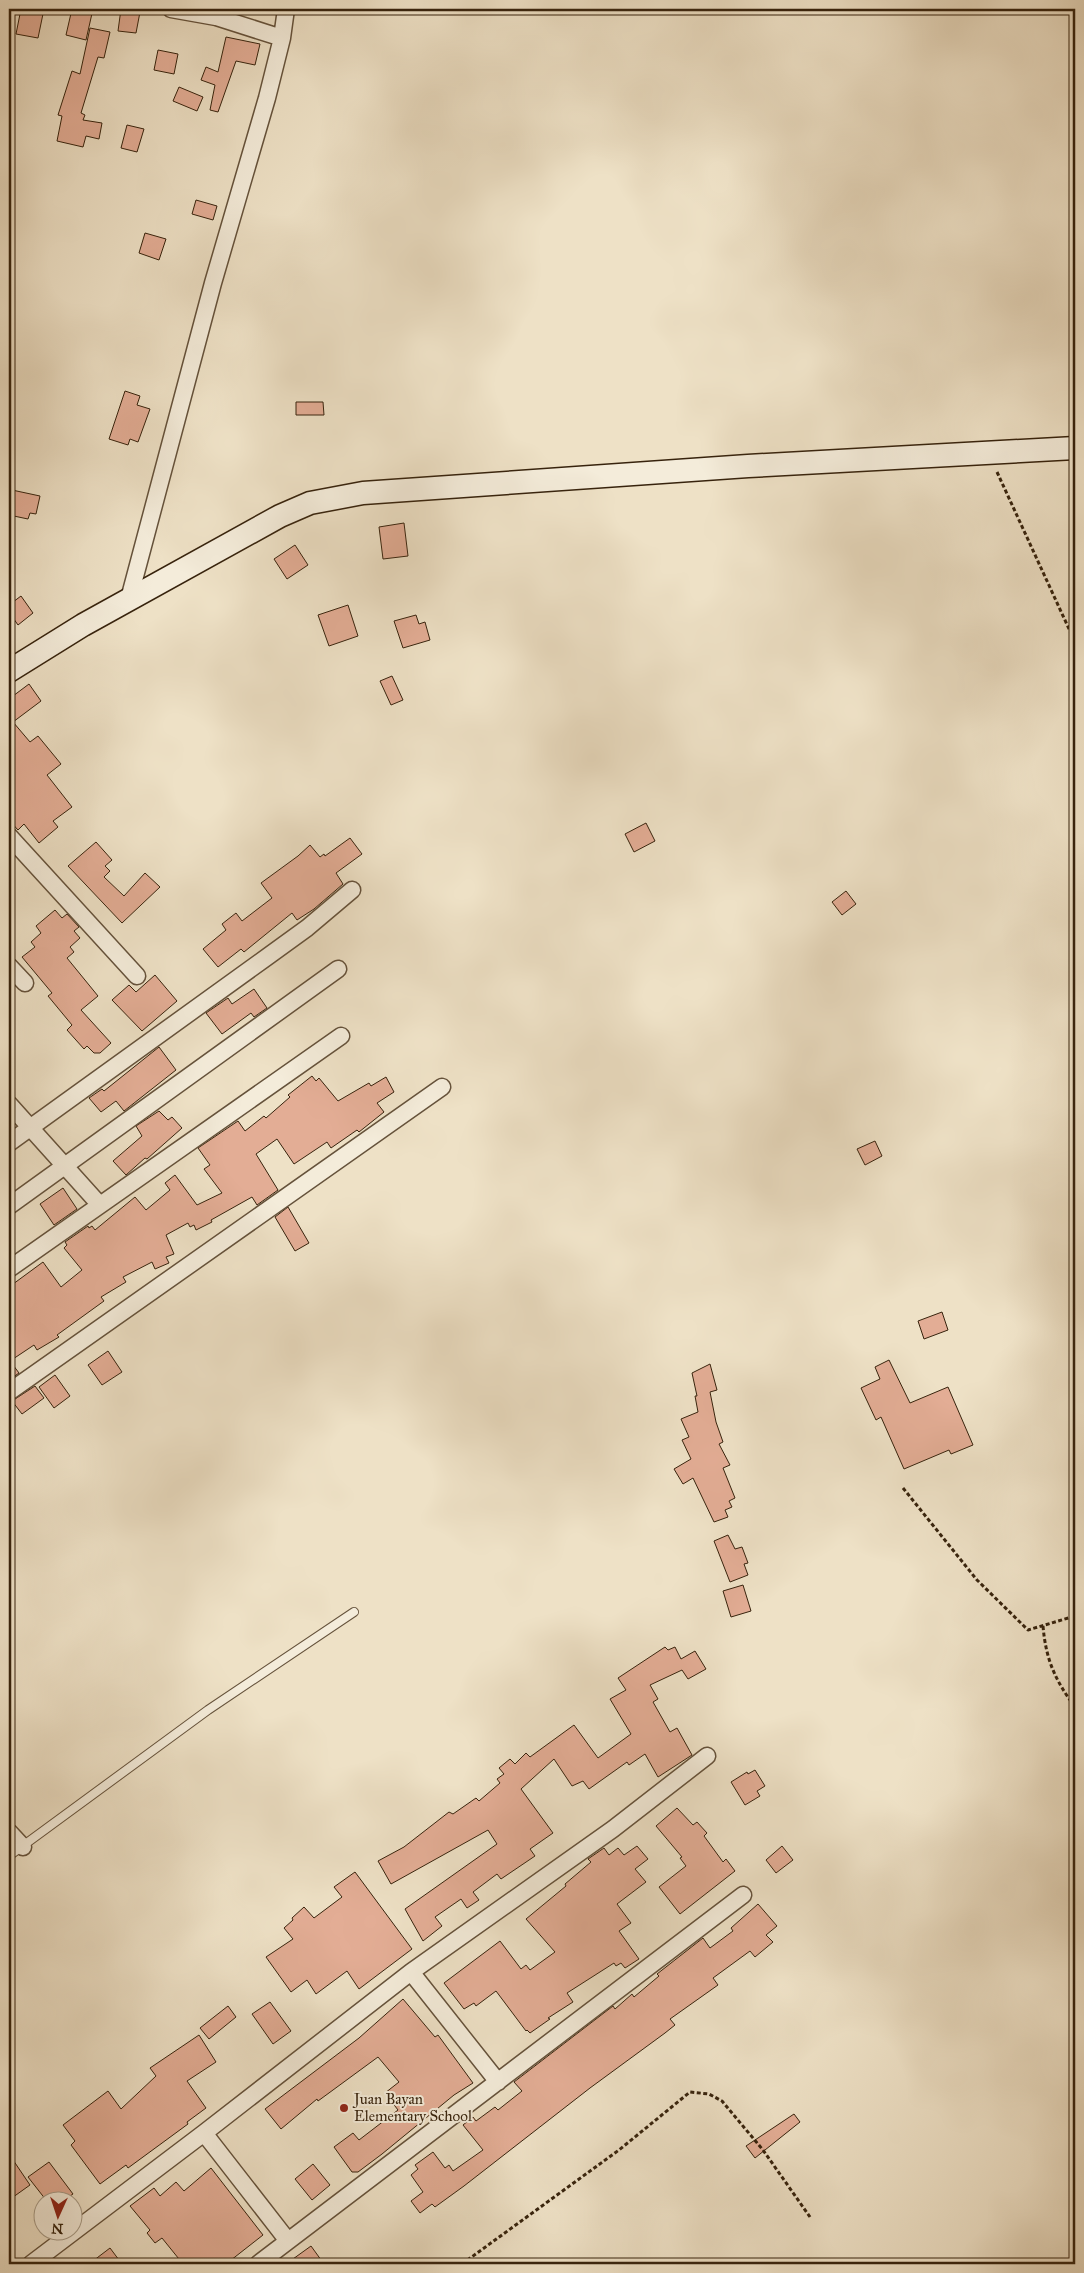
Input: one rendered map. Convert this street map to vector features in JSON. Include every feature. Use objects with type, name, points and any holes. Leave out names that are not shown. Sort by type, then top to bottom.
[{"type":"street","points":[[171,9],[216,17],[282,38]]},
{"type":"street","points":[[129,599],[212,283],[282,38],[286,9]]},
{"type":"street","points":[[9,671],[39,651],[129,599],[280,516],[310,504],[337,497],[413,489],[748,466],[1075,448]]},
{"type":"street","points":[[9,836],[138,976]]},
{"type":"street","points":[[9,1143],[291,940],[352,890]]},
{"type":"street","points":[[9,966],[25,983]]},
{"type":"street","points":[[9,1206],[338,969]]},
{"type":"street","points":[[9,1270],[99,1204],[340,1036]]},
{"type":"street","points":[[9,1392],[442,1087]]},
{"type":"street","points":[[9,1104],[99,1204]]},
{"type":"street","points":[[30,2264],[204,2133],[411,1972],[612,1829],[708,1756]]},
{"type":"street","points":[[9,1832],[23,1847]]},
{"type":"street","points":[[258,2264],[743,1895]]},
{"type":"street","points":[[411,1972],[498,2082]]},
{"type":"street","points":[[204,2133],[288,2241]]},
{"type":"lane","points":[[9,1856],[208,1710],[354,1612]]},
{"type":"path","points":[[989,453],[1075,642]]},
{"type":"path","points":[[903,1488],[977,1580],[1028,1630],[1075,1616]]},
{"type":"path","points":[[1043,1626],[1044,1644],[1058,1683],[1075,1707]]},
{"type":"path","points":[[462,2264],[619,2150],[690,2092],[709,2094],[722,2101],[763,2150],[810,2217]]},
{"type":"building","points":[[21,9],[44,9],[38,38],[16,34]]},
{"type":"building","points":[[72,9],[93,9],[86,40],[66,35]]},
{"type":"building","points":[[121,9],[140,12],[136,33],[118,31]]},
{"type":"building","points":[[90,28],[110,32],[104,58],[98,57],[81,113],[85,115],[83,120],[102,123],[99,139],[86,136],[83,147],[57,141],[62,116],[58,115],[72,71],[80,74]]},
{"type":"building","points":[[226,37],[260,44],[255,65],[236,61],[218,112],[210,110],[215,85],[201,80],[206,67],[218,72]]},
{"type":"building","points":[[158,50],[178,54],[174,74],[154,70]]},
{"type":"building","points":[[179,87],[203,97],[197,111],[173,101]]},
{"type":"building","points":[[127,125],[144,129],[137,152],[121,148]]},
{"type":"building","points":[[196,200],[217,206],[213,220],[192,214]]},
{"type":"building","points":[[145,233],[166,239],[159,260],[139,253]]},
{"type":"building","points":[[125,391],[140,396],[137,405],[150,409],[138,442],[130,439],[128,445],[109,439]]},
{"type":"building","points":[[296,402],[323,402],[324,415],[296,415]]},
{"type":"building","points":[[12,490],[40,496],[36,514],[30,513],[28,519],[9,515]]},
{"type":"building","points":[[404,523],[408,556],[383,559],[379,527]]},
{"type":"building","points":[[295,545],[308,565],[287,579],[274,559]]},
{"type":"building","points":[[21,596],[33,613],[18,625],[9,612],[9,605]]},
{"type":"building","points":[[348,605],[358,636],[329,646],[318,615]]},
{"type":"building","points":[[416,615],[419,624],[425,622],[430,640],[403,648],[394,621]]},
{"type":"building","points":[[392,676],[403,700],[391,705],[380,681]]},
{"type":"building","points":[[29,684],[41,701],[13,722],[30,742],[38,736],[61,764],[47,775],[72,807],[53,821],[58,827],[39,843],[24,824],[18,830],[9,820],[9,699]]},
{"type":"building","points":[[646,823],[655,841],[634,852],[625,834]]},
{"type":"building","points":[[350,838],[362,854],[336,873],[343,884],[314,909],[297,920],[292,913],[244,952],[241,949],[218,967],[203,949],[226,930],[222,924],[236,913],[242,921],[272,898],[261,883],[310,845],[320,857],[324,854],[325,856]]},
{"type":"building","points":[[96,842],[112,860],[105,866],[110,871],[104,877],[124,896],[145,873],[160,887],[122,923],[68,866]]},
{"type":"building","points":[[846,891],[856,904],[842,915],[832,902]]},
{"type":"building","points":[[55,910],[62,918],[67,914],[79,927],[74,931],[80,938],[70,947],[74,952],[67,958],[98,996],[81,1010],[111,1043],[100,1053],[94,1053],[87,1046],[84,1049],[67,1030],[72,1025],[48,996],[52,993],[22,957],[35,947],[31,942],[41,933],[36,926]]},
{"type":"building","points":[[155,975],[177,1001],[142,1031],[112,1000],[129,985],[136,992]]},
{"type":"building","points":[[254,989],[267,1008],[254,1017],[251,1013],[222,1034],[206,1013],[228,998],[232,1004]]},
{"type":"building","points":[[159,1047],[176,1070],[124,1111],[116,1101],[101,1112],[89,1098],[102,1089],[104,1091]]},
{"type":"building","points":[[312,1076],[316,1081],[319,1078],[338,1101],[369,1083],[371,1086],[386,1077],[394,1092],[377,1103],[384,1112],[359,1132],[357,1130],[331,1148],[327,1142],[294,1164],[277,1139],[256,1154],[278,1190],[257,1205],[252,1197],[196,1230],[194,1225],[190,1227],[188,1223],[166,1235],[174,1254],[166,1257],[169,1263],[155,1269],[152,1262],[123,1277],[126,1282],[101,1297],[104,1301],[57,1335],[59,1337],[37,1350],[34,1345],[10,1361],[19,1373],[9,1380],[9,1287],[43,1262],[61,1287],[82,1270],[64,1248],[67,1245],[65,1242],[88,1226],[89,1228],[92,1226],[95,1230],[135,1197],[146,1210],[170,1190],[165,1183],[175,1175],[197,1205],[222,1193],[204,1169],[210,1165],[198,1148],[238,1121],[245,1131],[264,1116],[266,1118],[290,1097],[288,1095]]},
{"type":"building","points":[[159,1111],[168,1120],[172,1117],[182,1128],[126,1175],[113,1161],[142,1136],[136,1126]]},
{"type":"building","points":[[875,1141],[882,1156],[865,1165],[857,1149]]},
{"type":"building","points":[[63,1188],[77,1209],[54,1225],[40,1204]]},
{"type":"building","points":[[288,1207],[309,1243],[295,1251],[275,1217]]},
{"type":"building","points":[[942,1312],[948,1330],[924,1339],[918,1321]]},
{"type":"building","points":[[108,1351],[122,1372],[102,1385],[88,1365]]},
{"type":"building","points":[[889,1360],[910,1403],[948,1387],[973,1445],[951,1454],[949,1450],[904,1469],[881,1417],[876,1420],[861,1388],[880,1379],[875,1367]]},
{"type":"building","points":[[710,1364],[717,1390],[710,1392],[716,1422],[723,1442],[719,1444],[730,1465],[723,1468],[735,1498],[729,1501],[732,1507],[725,1510],[728,1517],[714,1522],[693,1478],[683,1484],[674,1469],[691,1459],[682,1440],[689,1437],[681,1419],[698,1412],[692,1373]]},
{"type":"building","points":[[55,1375],[70,1396],[54,1408],[39,1387]]},
{"type":"building","points":[[35,1386],[44,1398],[22,1414],[12,1401]]},
{"type":"building","points":[[728,1535],[735,1549],[742,1547],[748,1563],[744,1564],[748,1575],[730,1582],[714,1541]]},
{"type":"building","points":[[743,1585],[751,1611],[731,1617],[723,1591]]},
{"type":"building","points":[[665,1647],[668,1650],[675,1647],[681,1659],[695,1651],[706,1669],[688,1679],[682,1670],[650,1685],[658,1699],[653,1702],[670,1732],[677,1728],[692,1755],[658,1777],[645,1754],[629,1765],[627,1762],[589,1789],[583,1781],[572,1786],[554,1759],[521,1789],[553,1833],[530,1849],[535,1856],[501,1879],[497,1874],[473,1892],[479,1900],[467,1908],[461,1899],[435,1917],[442,1926],[423,1941],[405,1909],[497,1844],[488,1830],[391,1884],[378,1861],[404,1847],[449,1812],[453,1814],[476,1798],[479,1801],[500,1783],[497,1779],[504,1774],[499,1768],[510,1759],[515,1764],[526,1753],[530,1757],[574,1725],[598,1758],[631,1734],[610,1699],[626,1690],[618,1678]]},
{"type":"building","points":[[755,1770],[765,1786],[757,1791],[760,1796],[745,1805],[731,1782],[747,1772],[748,1774]]},
{"type":"building","points":[[677,1808],[693,1825],[697,1822],[707,1833],[704,1836],[723,1862],[726,1859],[735,1871],[680,1914],[659,1887],[686,1866],[680,1858],[682,1857],[656,1826]]},
{"type":"building","points":[[637,1846],[648,1859],[635,1869],[646,1882],[617,1904],[631,1923],[619,1931],[639,1959],[625,1968],[621,1963],[616,1966],[614,1963],[567,1993],[573,2002],[548,2018],[550,2019],[530,2033],[526,2031],[496,1991],[476,2006],[474,2003],[464,2009],[444,1983],[500,1941],[521,1969],[526,1965],[530,1970],[555,1952],[526,1919],[566,1886],[565,1884],[591,1862],[588,1859],[604,1848],[609,1855],[618,1848],[624,1855]]},
{"type":"building","points":[[782,1846],[793,1860],[776,1873],[766,1860]]},
{"type":"building","points":[[355,1872],[412,1949],[359,1989],[347,1971],[316,1994],[307,1980],[291,1992],[266,1957],[293,1939],[284,1928],[293,1920],[292,1918],[304,1907],[314,1918],[342,1897],[334,1887]]},
{"type":"building","points":[[758,1904],[777,1926],[766,1935],[773,1942],[755,1957],[750,1951],[713,1978],[718,1985],[670,2019],[675,2025],[464,2186],[435,2207],[432,2204],[420,2213],[411,2201],[423,2192],[411,2175],[418,2169],[415,2165],[433,2152],[445,2168],[449,2165],[453,2171],[483,2150],[463,2125],[473,2117],[476,2121],[495,2107],[498,2110],[522,2091],[514,2082],[613,2006],[615,2009],[632,1994],[634,1997],[659,1976],[657,1974],[703,1938],[710,1948],[733,1931],[731,1928]]},
{"type":"building","points":[[403,1999],[435,2037],[438,2035],[473,2083],[454,2095],[358,2172],[352,2172],[334,2147],[353,2133],[359,2140],[398,2110],[385,2093],[399,2082],[378,2057],[318,2101],[317,2099],[281,2129],[265,2109],[359,2038]]},
{"type":"building","points":[[270,2002],[291,2031],[273,2044],[252,2014]]},
{"type":"building","points":[[228,2006],[236,2017],[209,2039],[200,2028]]},
{"type":"building","points":[[199,2035],[216,2062],[187,2081],[206,2108],[187,2122],[188,2124],[128,2168],[126,2165],[100,2184],[71,2145],[75,2141],[63,2125],[108,2091],[121,2109],[156,2076],[150,2068]]},
{"type":"building","points":[[794,2114],[800,2122],[755,2158],[746,2146]]},
{"type":"building","points":[[9,2154],[30,2185],[9,2200]]},
{"type":"building","points":[[49,2162],[70,2190],[38,2190],[28,2177]]},
{"type":"building","points":[[313,2164],[330,2185],[312,2200],[295,2179]]},
{"type":"building","points":[[211,2168],[263,2235],[226,2264],[183,2264],[162,2238],[155,2243],[147,2233],[150,2230],[130,2206],[154,2188],[160,2196],[176,2182],[184,2191]]},
{"type":"building","points":[[311,2246],[324,2264],[286,2264]]},
{"type":"building","points":[[110,2248],[122,2264],[89,2264]]},
{"type":"place","name":"Juan Bayan Elementary School","points":[[344,2108]]}]
